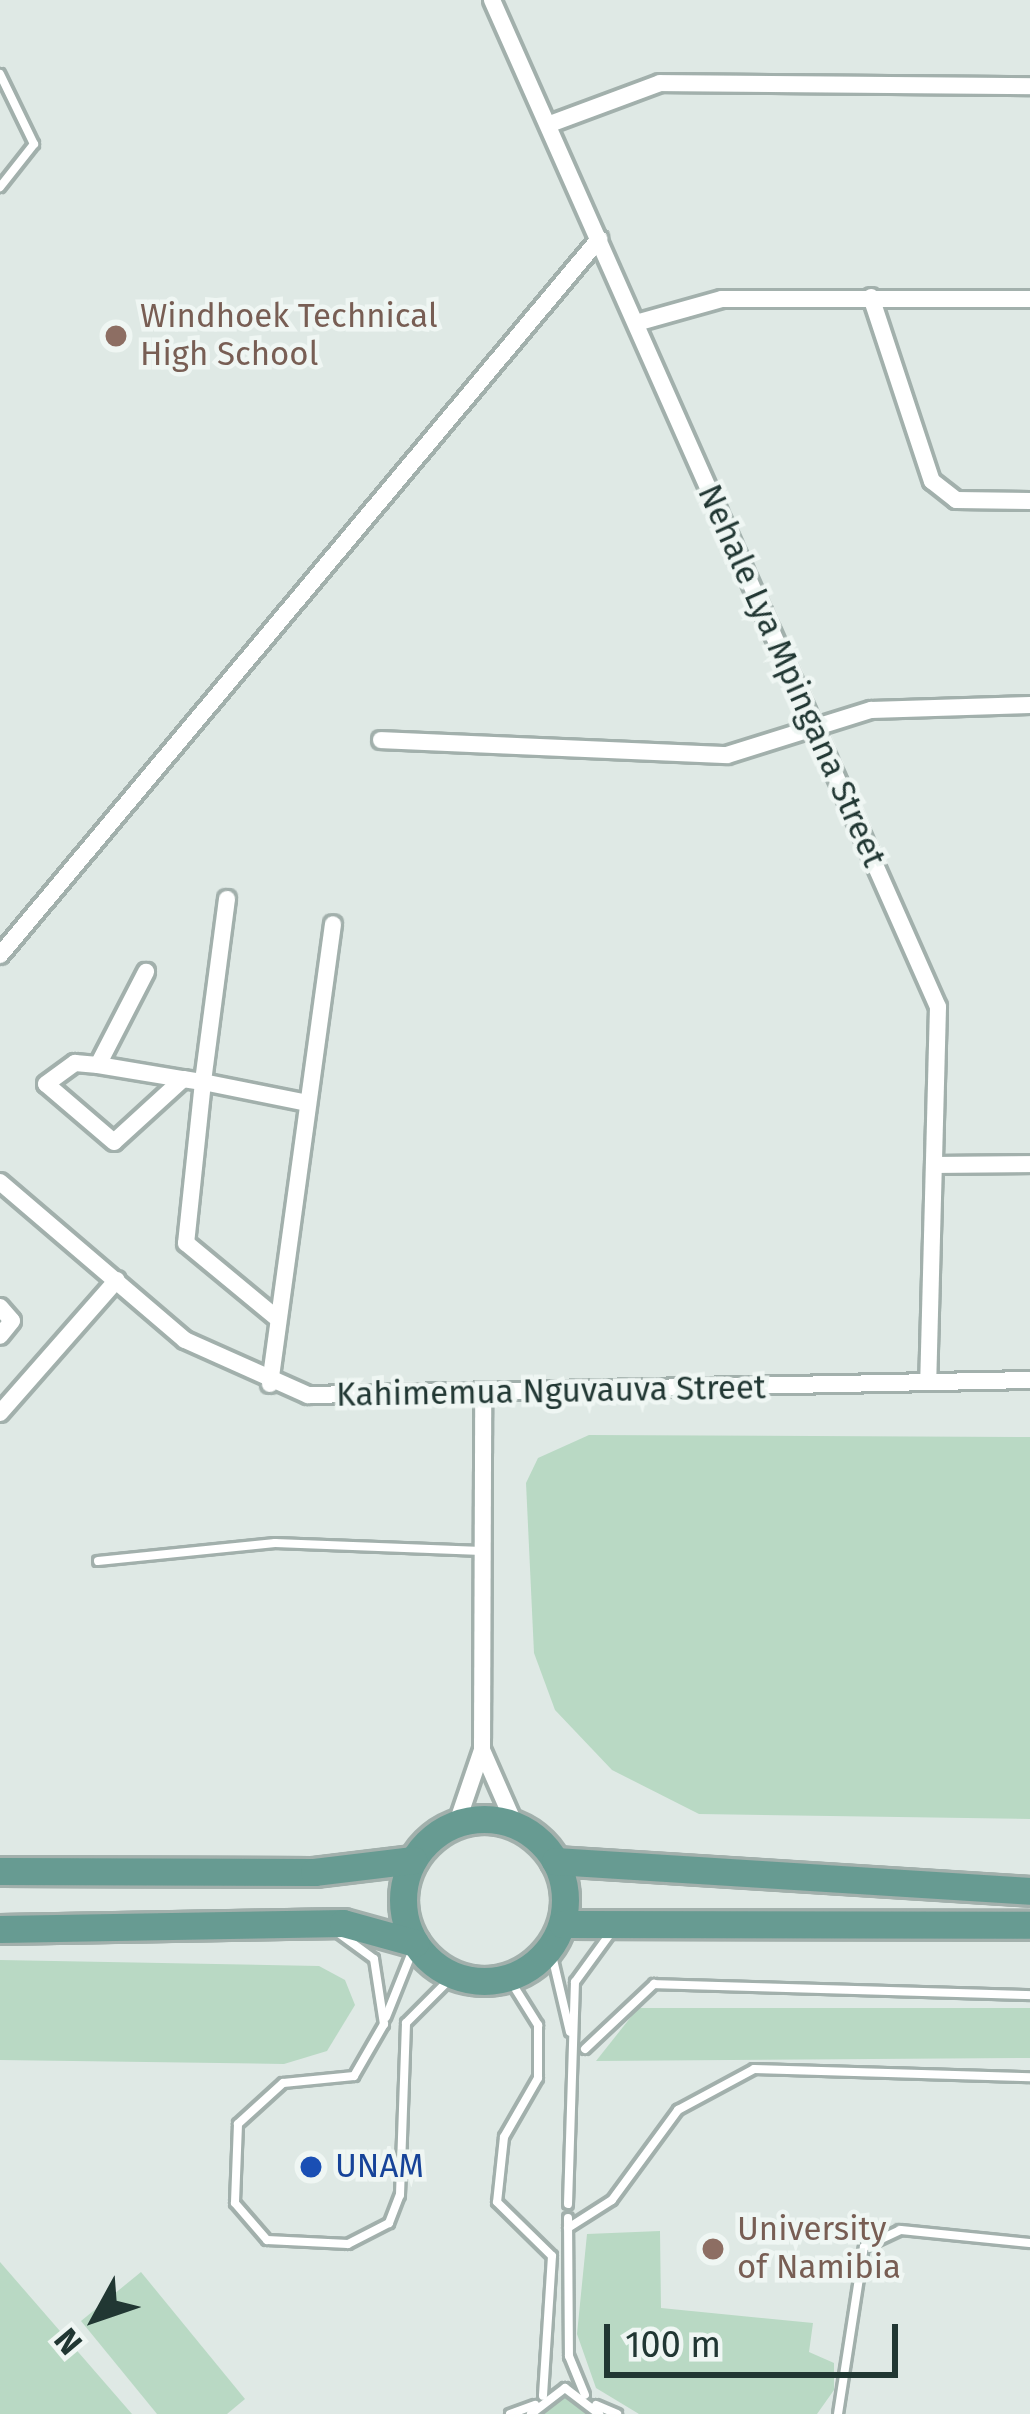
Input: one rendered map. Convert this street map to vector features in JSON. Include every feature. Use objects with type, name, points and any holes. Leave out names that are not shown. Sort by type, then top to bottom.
[{"type":"main road","points":[[0,1871],[314,1872],[413,1859],[457,1823],[521,1828],[555,1861],[565,1894],[556,1936]]},
{"type":"main road","points":[[413,1859],[402,1898],[415,1943]]},
{"type":"main road","points":[[555,1861],[1030,1891]]},
{"type":"main road","points":[[0,1929],[317,1923],[415,1943],[454,1975],[508,1977],[556,1936],[616,1925],[1030,1925]]},
{"type":"street","name":"Nehale Lya Mpingana Street","points":[[492,0],[938,1007],[940,1166],[928,1382]]},
{"type":"street","points":[[550,124],[660,83],[1030,86]]},
{"type":"street","points":[[0,956],[599,238]]},
{"type":"street","points":[[871,297],[932,481],[956,500],[1030,501]]},
{"type":"street","points":[[636,323],[722,299],[1030,299]]},
{"type":"street","points":[[381,740],[727,755],[908,704],[1030,705]]},
{"type":"street","points":[[227,898],[186,1243],[278,1319]]},
{"type":"street","points":[[270,1384],[333,924]]},
{"type":"street","points":[[98,1065],[146,972]]},
{"type":"street","points":[[183,1079],[121,1143],[46,1084],[61,1067],[98,1065],[203,1082],[308,1103]]},
{"type":"street","points":[[940,1166],[1030,1165]]},
{"type":"street","name":"Kahimemua Nguvauva Street","points":[[0,1182],[185,1340],[270,1384],[354,1402],[1030,1380]]},
{"type":"street","points":[[0,1413],[117,1280]]},
{"type":"street","points":[[0,1307],[12,1321],[0,1336]]},
{"type":"street","points":[[457,1823],[482,1750],[483,1396]]},
{"type":"street","points":[[482,1750],[521,1828]]},
{"type":"lane","points":[[0,74],[34,145],[0,188]]},
{"type":"lane","points":[[98,1561],[274,1544],[484,1551]]},
{"type":"lane","points":[[317,1923],[374,1958],[384,2024]]},
{"type":"lane","points":[[568,2204],[578,1971],[616,1925]]},
{"type":"lane","points":[[556,1936],[572,2036]]},
{"type":"lane","points":[[415,1943],[384,2024],[354,2076],[283,2083],[238,2124],[235,2203],[253,2233],[347,2244],[389,2223],[400,2195],[406,2023],[454,1975]]},
{"type":"lane","points":[[508,1977],[538,2025],[538,2078],[504,2137],[497,2202],[552,2256],[543,2396],[533,2409],[510,2414]]},
{"type":"lane","points":[[585,2049],[654,1984],[1030,1995]]},
{"type":"lane","points":[[617,2414],[597,2409],[585,2395],[569,2356],[568,2223],[612,2200],[678,2110],[754,2069],[1030,2077]]},
{"type":"lane","points":[[838,2414],[864,2246],[900,2230],[1030,2243]]},
{"type":"lane","points":[[543,2396],[585,2395]]},
{"type":"green space","points":[[589,1435],[1030,1437],[1030,1819],[699,1814],[612,1770],[555,1710],[534,1653],[526,1483],[538,1458]]},
{"type":"green space","points":[[0,1960],[319,1966],[345,1980],[355,2005],[327,2051],[284,2064],[0,2060]]},
{"type":"green space","points":[[638,2008],[1030,2008],[1030,2058],[596,2061]]},
{"type":"green space","points":[[660,2231],[661,2308],[813,2323],[809,2352],[834,2363],[834,2390],[817,2414],[639,2414],[596,2388],[577,2334],[587,2234]]},
{"type":"green space","points":[[0,2262],[132,2414],[0,2414]]},
{"type":"green space","points":[[141,2272],[245,2399],[227,2414],[157,2414],[81,2321]]},
{"type":"green space","points":[[560,2395],[569,2395],[593,2414],[538,2414]]},
{"type":"place","name":"Windhoek Technical High School","points":[[116,336]]},
{"type":"place","name":"UNAM","points":[[311,2167]]},
{"type":"place","name":"University of Namibia","points":[[713,2249]]}]
